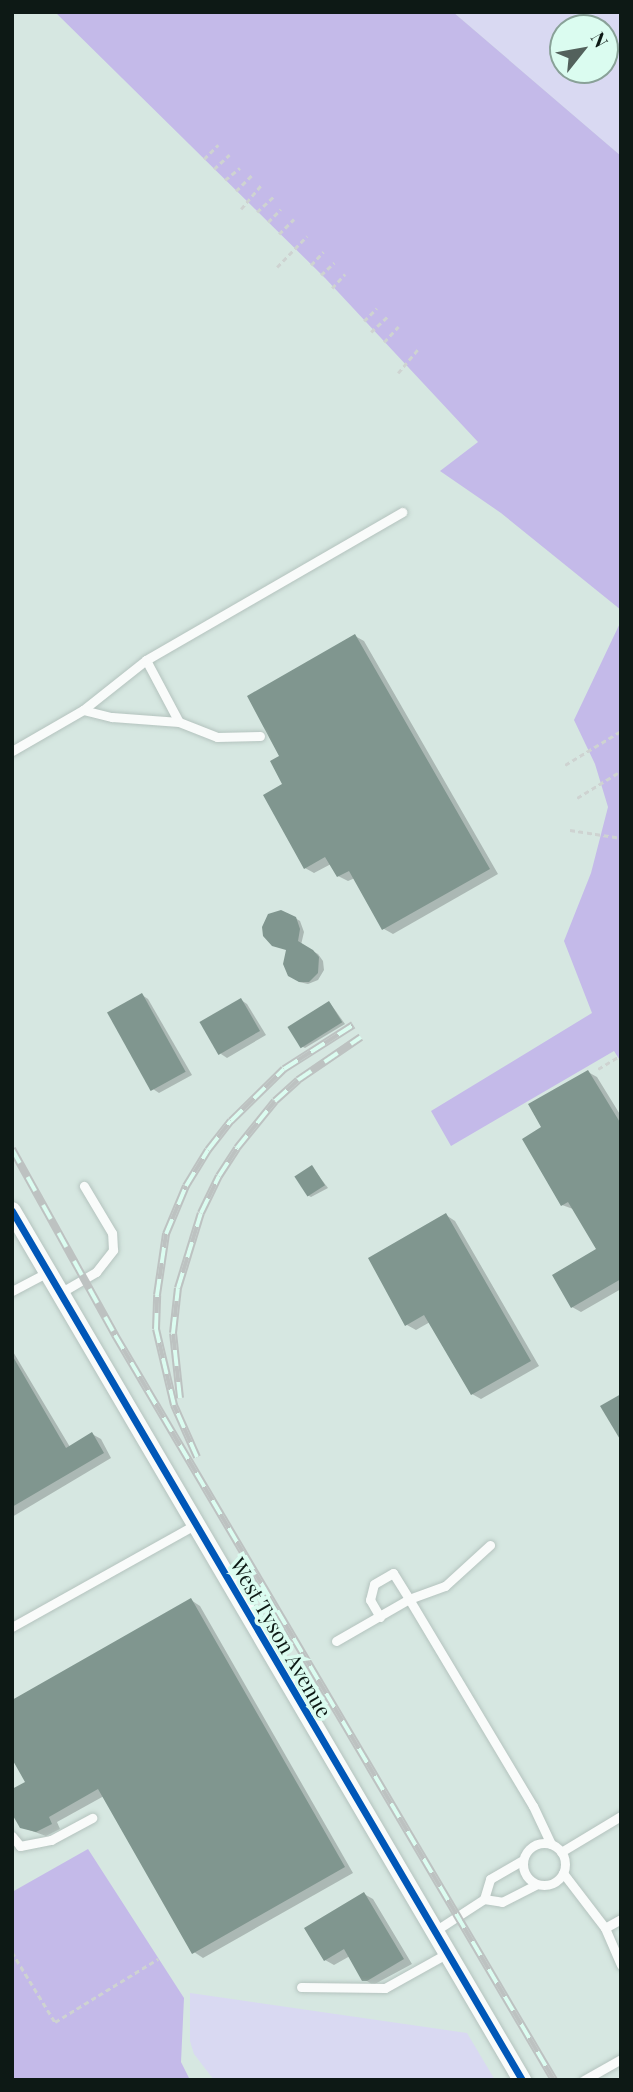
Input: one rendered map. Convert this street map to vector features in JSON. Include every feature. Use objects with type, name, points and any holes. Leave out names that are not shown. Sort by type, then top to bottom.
[{"type":"street","name":"West Tyson Avenue","points":[[12,1211],[522,2080]]},
{"type":"lane","points":[[12,751],[83,710],[146,660],[402,512]]},
{"type":"lane","points":[[146,660],[179,722]]},
{"type":"lane","points":[[83,710],[111,717],[179,722],[217,737],[260,736]]},
{"type":"lane","points":[[60,1293],[96,1272],[113,1250],[111,1233],[85,1186]]},
{"type":"lane","points":[[12,1291],[48,1272]]},
{"type":"lane","points":[[12,1627],[196,1524]]},
{"type":"lane","points":[[336,1641],[409,1600],[445,1586],[490,1545]]},
{"type":"lane","points":[[380,1617],[370,1600],[374,1584],[393,1573],[533,1806],[551,1844],[561,1852],[565,1863],[563,1873],[550,1885],[536,1885],[502,1902],[485,1899],[435,1931]]},
{"type":"lane","points":[[561,1852],[621,1816]]},
{"type":"lane","points":[[12,1836],[20,1846],[51,1840],[92,1818]]},
{"type":"lane","points":[[485,1899],[490,1879],[523,1860],[532,1846],[551,1844]]},
{"type":"lane","points":[[523,1860],[526,1876],[536,1885]]},
{"type":"lane","points":[[563,1873],[605,1928],[621,1965]]},
{"type":"lane","points":[[605,1928],[621,1919]]},
{"type":"lane","points":[[301,1987],[385,1988],[448,1953]]},
{"type":"lane","points":[[584,2080],[621,2059]]},
{"type":"path","points":[[204,159],[218,145]]},
{"type":"path","points":[[214,170],[229,155]]},
{"type":"path","points":[[225,180],[240,168]]},
{"type":"path","points":[[236,191],[252,175]]},
{"type":"path","points":[[241,209],[261,185]]},
{"type":"path","points":[[257,212],[274,196]]},
{"type":"path","points":[[268,222],[281,209]]},
{"type":"path","points":[[279,234],[294,219]]},
{"type":"path","points":[[277,267],[307,236]]},
{"type":"path","points":[[311,265],[323,252]]},
{"type":"path","points":[[321,275],[334,263]]},
{"type":"path","points":[[331,288],[345,274]]},
{"type":"path","points":[[365,321],[377,308]]},
{"type":"path","points":[[372,332],[387,317]]},
{"type":"path","points":[[384,342],[398,327]]},
{"type":"path","points":[[398,373],[419,348]]},
{"type":"path","points":[[565,765],[621,731]]},
{"type":"path","points":[[577,798],[621,771]]},
{"type":"path","points":[[570,830],[621,838]]},
{"type":"path","points":[[598,1069],[621,1055]]},
{"type":"path","points":[[12,1952],[55,2022],[158,1959]]},
{"type":"shaded area","points":[[55,12],[453,12],[621,156],[621,610],[501,513],[440,471],[478,442],[325,278]]},
{"type":"shaded area","points":[[453,12],[621,12],[621,156]]},
{"type":"shaded area","points":[[621,621],[621,1062],[614,1051],[451,1146],[431,1111],[592,1013],[564,941],[591,873],[608,807],[595,764],[574,720]]},
{"type":"shaded area","points":[[88,1849],[184,1998],[181,2062],[190,2080],[12,2080],[12,1892]]},
{"type":"shaded area","points":[[190,1993],[467,2033],[495,2080],[214,2080],[194,2054],[190,2041]]},
{"type":"building","points":[[355,634],[490,869],[382,930],[349,871],[337,877],[325,857],[304,869],[263,795],[282,784],[270,761],[279,756],[247,696]]},
{"type":"building","points":[[281,910],[296,917],[300,929],[298,941],[319,957],[318,973],[309,982],[299,982],[288,976],[283,964],[286,950],[272,946],[263,936],[262,927],[268,914]]},
{"type":"building","points":[[142,993],[186,1072],[151,1091],[107,1012]]},
{"type":"building","points":[[241,998],[260,1031],[218,1055],[199,1022]]},
{"type":"building","points":[[329,1001],[342,1022],[301,1048],[287,1027]]},
{"type":"building","points":[[588,1070],[621,1124],[621,1279],[571,1308],[552,1275],[596,1249],[568,1202],[561,1206],[522,1139],[541,1127],[528,1104]]},
{"type":"building","points":[[312,1165],[325,1185],[307,1197],[294,1176]]},
{"type":"building","points":[[446,1213],[531,1361],[471,1395],[424,1315],[405,1326],[368,1258]]},
{"type":"building","points":[[12,1355],[66,1448],[92,1432],[104,1453],[12,1507]]},
{"type":"building","points":[[621,1394],[621,1441],[600,1406]]},
{"type":"building","points":[[191,1598],[345,1867],[192,1954],[98,1789],[49,1817],[52,1824],[36,1832],[20,1828],[12,1814],[12,1789],[25,1782],[12,1759],[12,1700]]},
{"type":"building","points":[[364,1892],[404,1959],[367,1981],[362,1981],[344,1949],[324,1961],[304,1928]]},
{"type":"railway","points":[[197,1457],[174,1405],[156,1329],[157,1295],[166,1234],[186,1186],[208,1150],[231,1121],[284,1069],[353,1025]]},
{"type":"railway","points":[[180,1398],[173,1333],[178,1288],[201,1213],[219,1176],[237,1148],[275,1101],[298,1080],[361,1037]]},
{"type":"railway","points":[[12,1149],[115,1335],[554,2080]]},
{"type":"cycle path","points":[[12,1211],[522,2080]]}]
